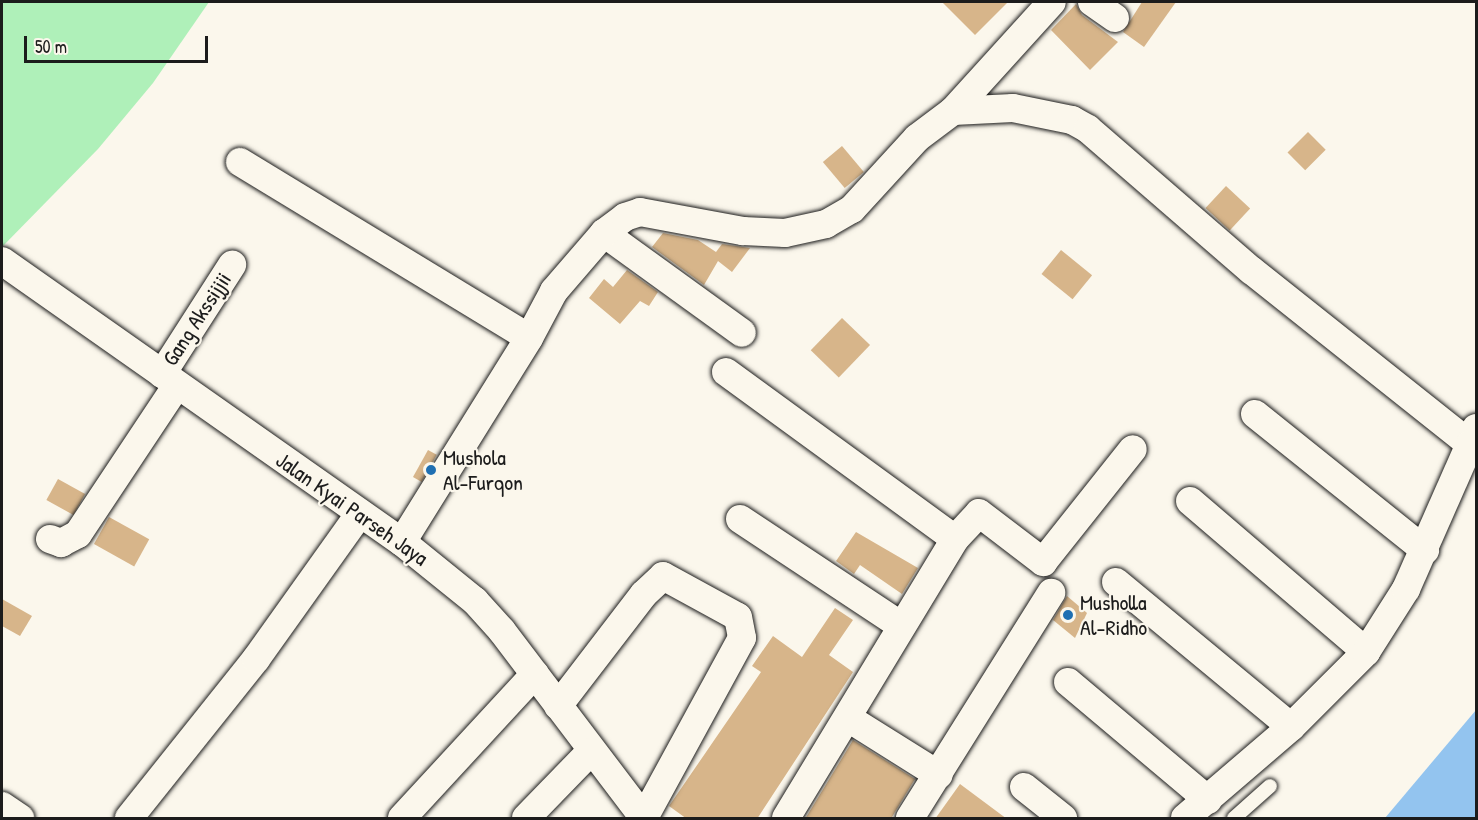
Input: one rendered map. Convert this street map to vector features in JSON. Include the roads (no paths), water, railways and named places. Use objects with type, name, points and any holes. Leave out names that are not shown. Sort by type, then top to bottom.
[{"type":"street","points":[[402,542],[530,338],[554,291],[604,233],[625,217],[640,212],[743,231],[785,233],[826,224],[852,210],[917,138],[953,111],[1039,12],[1052,2]]},
{"type":"street","points":[[1092,2],[1115,18]]},
{"type":"street","points":[[953,111],[1013,108],[1072,120],[1088,129],[1251,270],[1473,436],[1406,589],[1366,652],[1291,727],[1185,819]]},
{"type":"street","points":[[240,162],[530,338]]},
{"type":"street","points":[[604,233],[742,333]]},
{"type":"street","name":"Jalan Kyai Parseh Jaya","points":[[2,261],[402,542],[475,601],[535,674],[590,752],[644,818]]},
{"type":"street","name":"Gang Akssijjii","points":[[50,540],[61,543],[70,541],[84,527],[232,265]]},
{"type":"street","points":[[726,372],[955,539]]},
{"type":"street","points":[[1255,414],[1425,549]]},
{"type":"street","points":[[786,819],[848,718],[900,625],[955,539],[979,513],[1042,562],[1133,449]]},
{"type":"street","points":[[1190,501],[1366,652]]},
{"type":"street","points":[[129,819],[256,659],[360,513]]},
{"type":"street","points":[[740,519],[900,625]]},
{"type":"street","points":[[558,706],[644,594],[663,576],[738,617],[741,638],[644,818]]},
{"type":"street","points":[[1116,582],[1291,727]]},
{"type":"street","points":[[910,819],[1052,593]]},
{"type":"street","points":[[402,819],[535,674]]},
{"type":"street","points":[[1068,682],[1208,800]]},
{"type":"street","points":[[848,718],[939,775]]},
{"type":"street","points":[[526,819],[590,752]]},
{"type":"street","points":[[1024,787],[1063,819]]},
{"type":"street","points":[[2,806],[20,819]]},
{"type":"lane","points":[[1234,819],[1270,786]]},
{"type":"water","points":[[1476,710],[1476,818],[1385,818]]},
{"type":"place","name":"Mushola Al-Furqon","points":[[431,470]]},
{"type":"place","name":"Musholla Al-Ridho","points":[[1068,615]]}]
